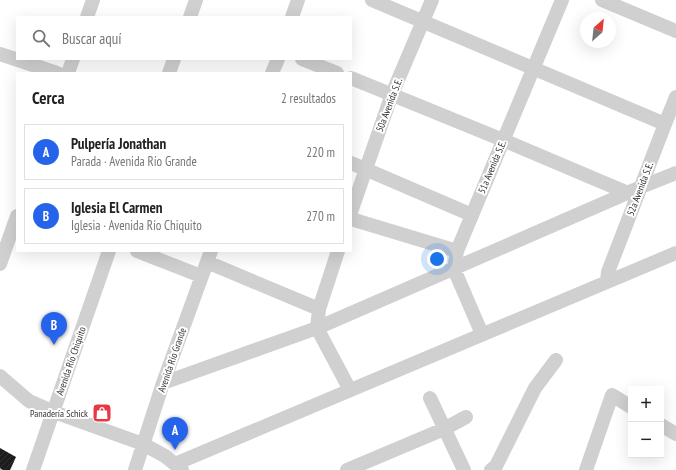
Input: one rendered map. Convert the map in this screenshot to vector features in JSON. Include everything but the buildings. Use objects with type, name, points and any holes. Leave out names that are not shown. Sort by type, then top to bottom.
[{"type":"street","points":[[87,16],[93,0]]},
{"type":"street","points":[[190,16],[196,0]]},
{"type":"street","points":[[292,16],[298,0]]},
{"type":"street","points":[[372,0],[665,124]]},
{"type":"street","name":"50a Avenida S.E.","points":[[352,209],[392,94],[432,0]]},
{"type":"street","name":"51a Avenida S.E.","points":[[454,269],[457,251],[562,0]]},
{"type":"street","points":[[602,0],[676,31]]},
{"type":"street","points":[[0,54],[16,59]]},
{"type":"street","points":[[18,60],[54,72]]},
{"type":"street","points":[[68,72],[73,60]]},
{"type":"street","points":[[169,72],[174,60]]},
{"type":"street","points":[[272,72],[278,60]]},
{"type":"street","points":[[304,60],[334,72]]},
{"type":"street","points":[[352,78],[628,193]]},
{"type":"street","name":"52a Avenida S.E.","points":[[607,281],[608,272],[676,97]]},
{"type":"street","points":[[352,164],[472,215]]},
{"type":"street","points":[[163,383],[317,328],[676,173]]},
{"type":"street","points":[[0,264],[16,219]]},
{"type":"street","points":[[352,219],[457,251]]},
{"type":"street","name":"Avenida Río Chiquito","points":[[33,470],[108,252]]},
{"type":"street","points":[[140,252],[201,276]]},
{"type":"street","points":[[338,252],[319,309],[317,328],[350,390]]},
{"type":"street","points":[[0,376],[29,401],[54,412],[144,444],[165,456],[179,467],[350,390],[676,253]]},
{"type":"street","points":[[209,256],[319,309]]},
{"type":"street","name":"Avenida Río Grande","points":[[135,470],[163,383],[209,256]]},
{"type":"street","points":[[454,269],[482,334]]},
{"type":"street","points":[[491,470],[496,466],[535,388],[556,360]]},
{"type":"street","points":[[586,470],[612,395],[628,405]]},
{"type":"street","points":[[430,398],[464,470]]},
{"type":"street","points":[[347,470],[466,417]]},
{"type":"street","points":[[664,427],[676,434]]},
{"type":"place","name":"Iglesia El Carmen","points":[[54,345]]},
{"type":"place","name":"Panadería Schick","points":[[102,413]]},
{"type":"place","name":"Pulpería Jonathan","points":[[175,450]]}]
